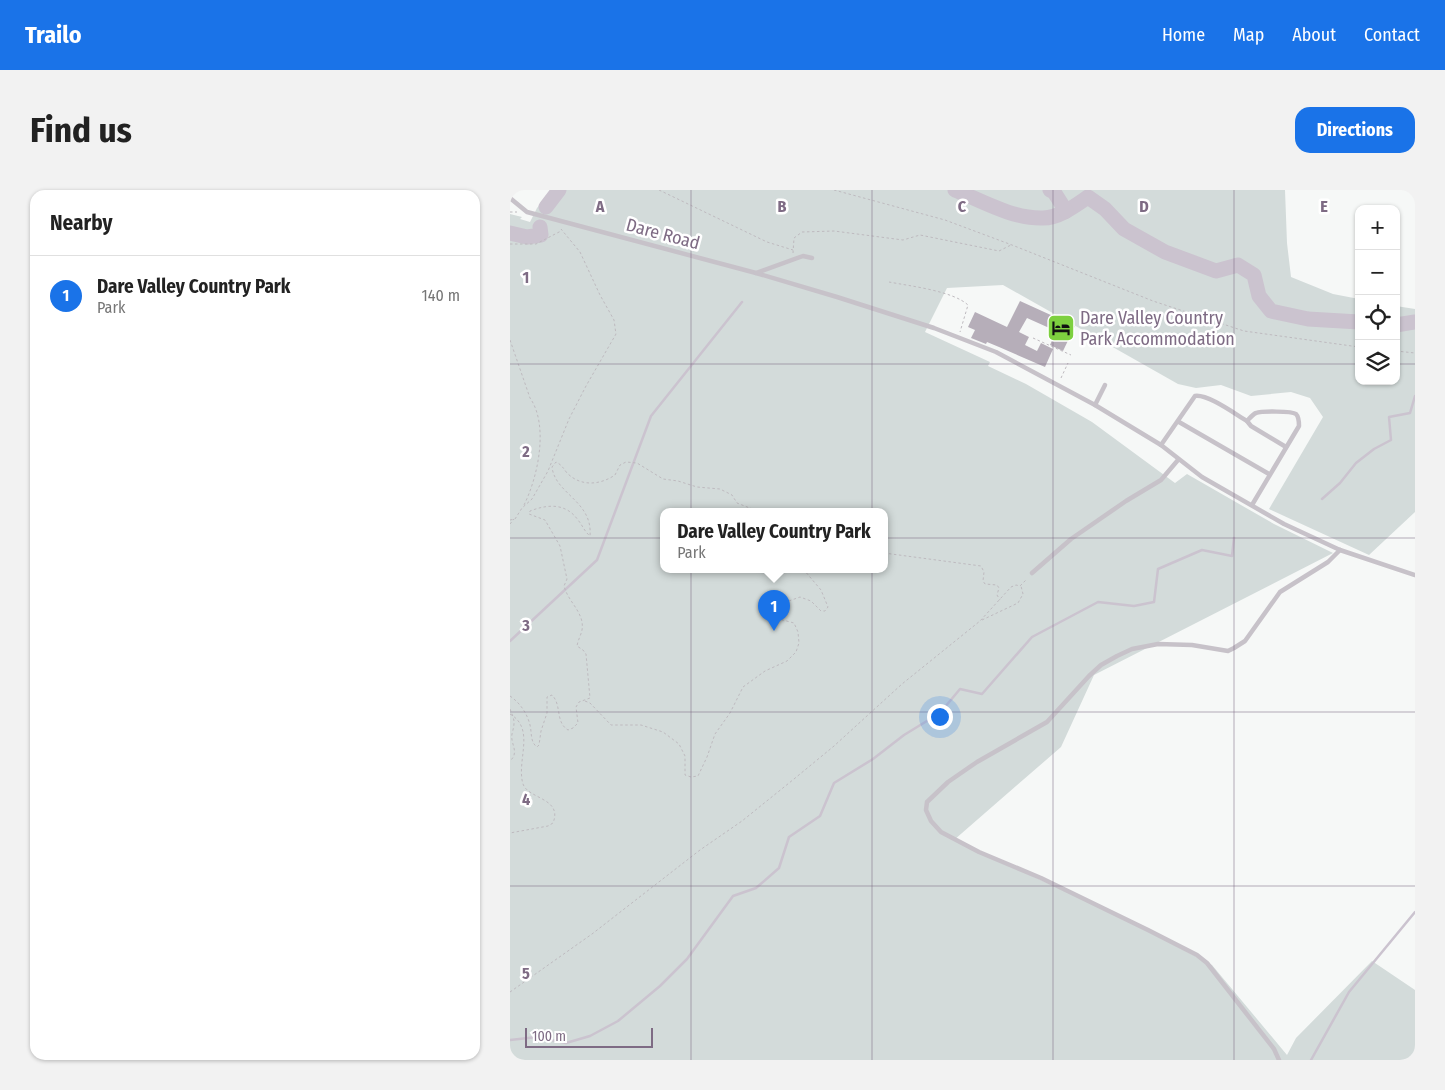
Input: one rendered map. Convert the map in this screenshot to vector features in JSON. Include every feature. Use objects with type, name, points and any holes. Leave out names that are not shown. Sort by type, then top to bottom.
[{"type":"lane","name":"Dare Road","points":[[510,198],[528,212],[756,273],[934,328],[996,352],[1095,405],[1161,445],[1202,478],[1284,524],[1340,550],[1415,575]]},
{"type":"lane","points":[[756,273],[803,256],[812,258]]},
{"type":"lane","points":[[1095,405],[1105,385]]},
{"type":"lane","points":[[1161,445],[1179,422],[1195,396],[1200,395],[1247,421],[1251,426],[1286,447]]},
{"type":"lane","points":[[1247,421],[1256,413],[1286,412],[1296,414],[1299,426],[1252,505]]},
{"type":"lane","points":[[1179,422],[1269,474]]},
{"type":"lane","points":[[1032,573],[1071,539],[1126,501],[1161,480],[1178,460]]},
{"type":"lane","points":[[1279,1060],[1274,1049],[1207,963],[1197,955],[1041,878],[979,852],[941,832],[931,821],[926,810],[927,802],[948,782],[977,762],[1047,722],[1101,665],[1132,649],[1158,644],[1192,645],[1228,651],[1245,641],[1280,592],[1328,562],[1340,550]]},
{"type":"path","points":[[659,190],[767,242],[793,250]]},
{"type":"path","points":[[834,190],[945,220],[1153,302],[1244,331],[1355,346]]},
{"type":"path","points":[[522,508],[532,499],[548,472],[577,402],[616,334],[614,320],[580,252],[562,230],[559,221]]},
{"type":"path","points":[[510,244],[536,244],[562,230]]},
{"type":"path","points":[[793,259],[794,238],[802,232],[834,231],[903,240],[920,235],[999,251],[1012,245]]},
{"type":"path","points":[[889,282],[930,290],[963,301],[968,305],[958,337]]},
{"type":"path","points":[[1033,338],[1071,355]]},
{"type":"path","points":[[510,340],[530,398],[535,405],[539,428],[538,470],[532,489],[522,508],[510,524]]},
{"type":"path","points":[[1400,351],[1415,353]]},
{"type":"path","points":[[1058,385],[1068,363]]},
{"type":"path","points":[[510,696],[516,700],[526,715],[532,742],[537,747],[547,713],[547,697],[552,695],[555,698],[563,726],[568,730],[574,728],[578,723],[576,707],[579,702],[590,698],[586,654],[578,646],[582,629],[580,615],[566,595],[564,586],[567,579],[560,546],[545,520],[529,514],[530,511],[539,508],[552,506],[565,508],[572,512],[580,521],[584,531],[590,536],[590,521],[584,509],[553,475],[552,467],[556,462],[562,464],[567,472],[576,480],[596,484],[615,475],[620,465],[626,462],[637,463],[663,479],[697,487],[720,489],[732,495],[737,503],[750,508]]},
{"type":"path","points":[[510,520],[515,519]]},
{"type":"path","points":[[888,553],[981,566],[984,572],[983,580],[985,584],[997,585],[999,588],[997,596],[1000,600]]},
{"type":"path","points":[[584,701],[590,703],[611,725],[641,725],[663,732],[679,744],[685,756],[685,775],[691,777],[698,776],[715,734],[730,713],[743,687],[765,671],[788,661],[796,652],[799,643],[798,632],[794,623],[764,615],[760,607],[766,603],[786,602],[800,597],[810,601],[821,611],[825,611],[828,607],[821,590],[807,573]]},
{"type":"path","points":[[1020,586],[1032,573]]},
{"type":"path","points":[[510,992],[592,934],[700,850],[742,821],[834,746],[902,684],[980,621],[1011,587],[1020,586]]},
{"type":"path","points":[[980,621],[1018,603],[1024,594],[1020,586]]},
{"type":"path","points":[[510,710],[515,728],[512,734],[515,753],[510,761]]},
{"type":"path","points":[[510,833],[548,826],[553,823],[555,814],[552,807],[546,801],[526,790],[524,786],[524,733],[520,724],[511,714]]},
{"type":"shaded area","points":[[552,190],[1285,190],[1287,243],[1291,277],[1333,294],[1355,298],[1355,385],[1400,385],[1400,307],[1415,309],[1415,512],[1369,555],[1269,509],[1323,417],[1310,398],[1291,392],[1251,396],[1221,385],[1196,388],[1178,384],[1003,285],[947,288],[925,332],[990,362],[988,366],[1026,384],[1092,422],[1175,483],[1187,474],[1274,524],[1333,553],[1094,675],[1061,747],[954,840],[1123,918],[1212,965],[1287,1055],[1296,1038],[1372,961],[1415,990],[1415,1060],[510,1060],[510,214],[522,217],[520,219],[530,222],[537,208]]},
{"type":"building","points":[[1020,301],[1075,326],[1063,351],[1050,345],[1056,331],[1027,318],[1019,332],[1029,337],[1025,345],[1037,351],[1041,343],[1053,349],[1045,367],[987,342],[986,344],[971,338],[975,330],[968,327],[975,312],[1007,327]]},
{"type":"waterway","points":[[546,207],[559,190]]},
{"type":"waterway","points":[[955,190],[998,208],[1032,218],[1055,216],[1067,211],[1088,197],[1105,209],[1124,229],[1165,252],[1216,271],[1238,265],[1254,275],[1259,296],[1271,311],[1308,319],[1355,322]]},
{"type":"waterway","points":[[1050,190],[1054,192],[1066,211]]},
{"type":"waterway","points":[[510,233],[527,237],[541,235],[540,227]]},
{"type":"waterway","points":[[510,641],[597,560],[651,416],[742,302]]},
{"type":"waterway","points":[[1400,324],[1415,322]]},
{"type":"waterway","points":[[1322,499],[1340,483],[1356,463],[1374,449],[1391,440],[1389,417],[1410,413],[1415,396]]},
{"type":"waterway","points":[[510,1040],[537,1037],[566,1043],[590,1036],[618,1021],[660,986],[687,959],[733,896],[756,888],[779,868],[789,837],[820,816],[834,783],[940,713],[960,689],[982,694],[1032,637],[1098,602],[1134,606],[1154,602],[1158,569],[1202,550],[1232,556],[1234,538]]},
{"type":"waterway","points":[[1311,1060],[1349,992],[1415,912]]},
{"type":"place","name":"Dare Valley Country Park Accommodation","points":[[1061,328]]},
{"type":"place","name":"Dare Valley Country Park","points":[[774,631]]}]
